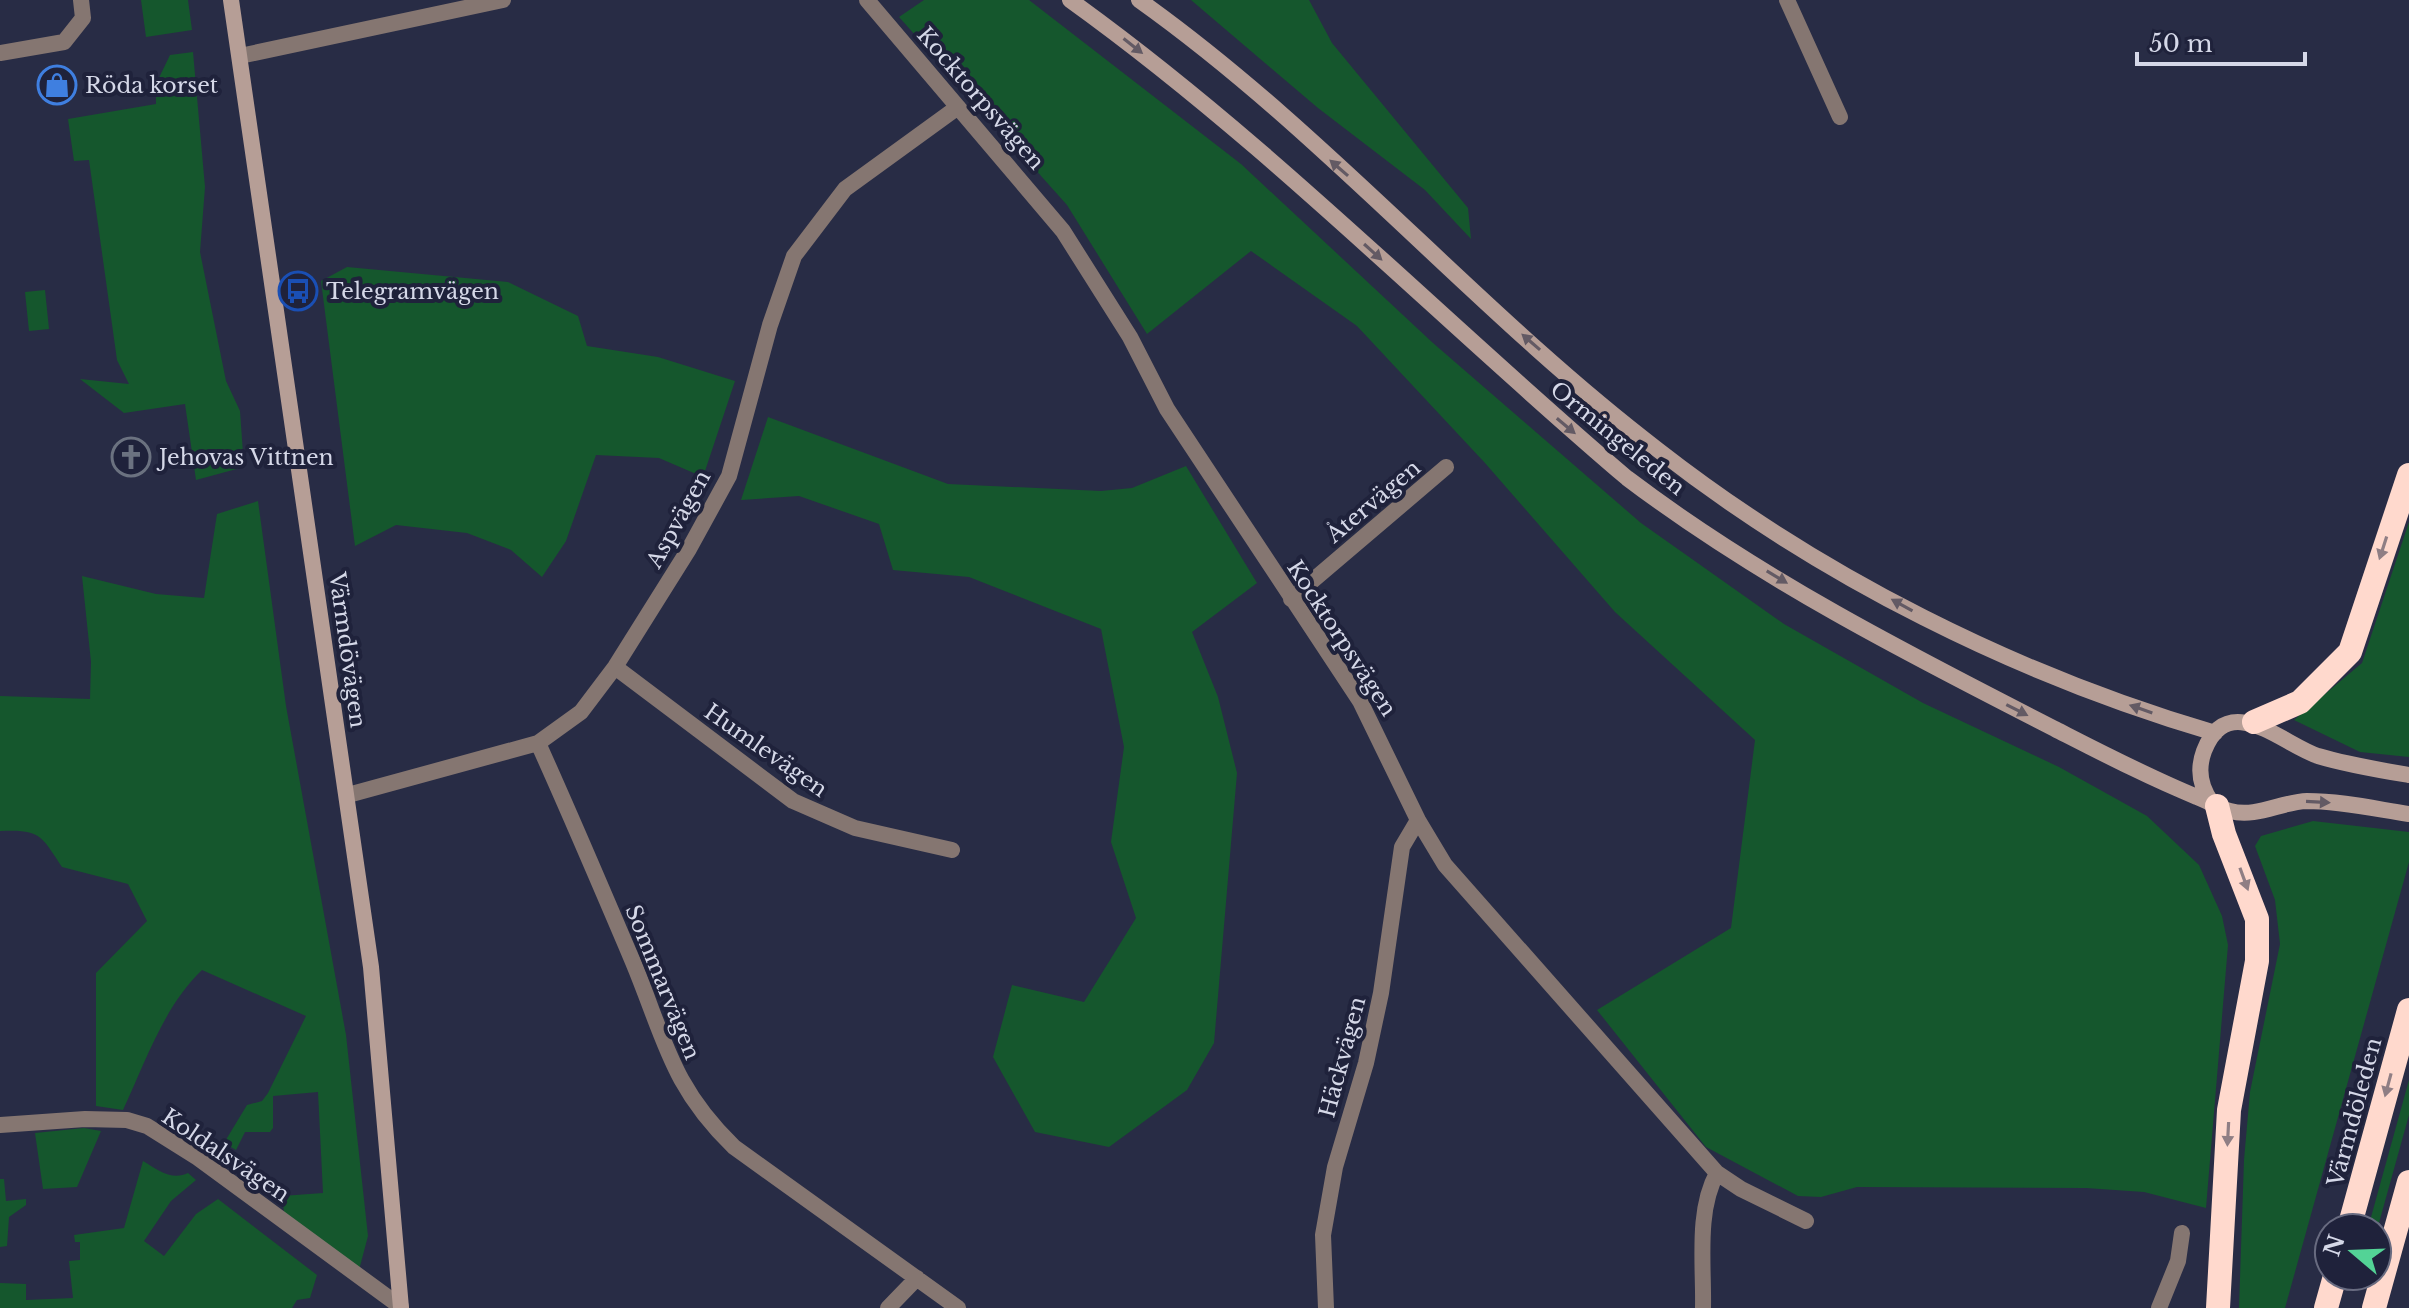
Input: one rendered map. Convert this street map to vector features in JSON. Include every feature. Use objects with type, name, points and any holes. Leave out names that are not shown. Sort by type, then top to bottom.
[{"type":"highway","points":[[2254,722],[2300,702],[2350,652],[2409,475]]},
{"type":"highway","points":[[2214,805],[2257,919],[2257,961],[2229,1110],[2218,1308]]},
{"type":"highway","name":"Värmdöleden","points":[[2353,1212],[2409,1010]]},
{"type":"highway","points":[[2374,1308],[2409,1182]]},
{"type":"main road","name":"Värmdövägen","points":[[231,0],[371,967],[401,1307]]},
{"type":"main road","name":"Ormingeleden","points":[[1070,0],[1133,45],[1263,153],[1554,416],[1681,519],[1871,634],[2154,780],[2214,805],[2244,813],[2304,801],[2409,814]]},
{"type":"main road","name":"Ormingeleden","points":[[1139,0],[1236,78],[1644,439],[1717,493],[1846,574],[1916,612],[2111,699],[2215,733]]},
{"type":"main road","points":[[2214,805],[2203,791],[2199,769],[2204,750],[2215,733],[2231,723],[2254,722],[2300,749],[2409,775]]},
{"type":"street","points":[[0,53],[64,42],[83,18],[81,0]]},
{"type":"street","points":[[240,56],[503,0]]},
{"type":"street","name":"Kocktorpsvägen","points":[[867,0],[1063,231],[1130,337],[1167,409],[1360,701],[1418,820],[1467,894],[1717,1173],[1741,1189],[1806,1221]]},
{"type":"street","points":[[1787,0],[1840,117]]},
{"type":"street","name":"Aspvägen","points":[[348,795],[538,743],[581,712],[615,667],[707,522],[729,476],[770,325],[794,256],[845,189],[958,107]]},
{"type":"street","name":"Återvägen","points":[[1291,599],[1446,467]]},
{"type":"street","name":"Humlevägen","points":[[615,667],[793,801],[855,828],[952,850]]},
{"type":"street","name":"Sommarvägen","points":[[538,743],[636,970],[661,1044],[677,1078],[705,1119],[734,1147],[958,1308]]},
{"type":"street","name":"Häckvägen","points":[[1326,1308],[1323,1235],[1332,1181],[1381,993],[1402,847],[1418,820]]},
{"type":"street","name":"Koldalsvägen","points":[[0,1125],[85,1119],[127,1120],[147,1126],[198,1158],[401,1307]]},
{"type":"street","points":[[1703,1308],[1708,1188],[1717,1173]]},
{"type":"street","points":[[2159,1308],[2178,1261],[2182,1233]]},
{"type":"street","points":[[888,1308],[917,1278]]},
{"type":"green space","points":[[141,0],[188,0],[192,30],[146,37]]},
{"type":"green space","points":[[924,0],[1029,0],[1241,164],[1433,343],[1641,523],[1784,624],[1923,703],[2059,767],[2147,816],[2199,865],[2222,916],[2228,945],[2206,1208],[2144,1192],[2086,1188],[1857,1187],[1821,1197],[1798,1196],[1706,1147],[1597,1010],[1731,928],[1755,740],[1615,612],[1485,463],[1357,326],[1251,251],[1147,334],[1067,205],[899,17]]},
{"type":"green space","points":[[1191,0],[1309,0],[1332,43],[1468,208],[1471,239],[1425,190],[1318,108]]},
{"type":"green space","points":[[193,52],[205,187],[200,252],[226,381],[240,411],[244,467],[196,480],[185,404],[124,413],[80,379],[129,384],[117,360],[89,160],[74,161],[68,119],[156,104],[156,84],[170,55]]},
{"type":"green space","points":[[347,267],[508,282],[578,316],[587,346],[658,357],[735,381],[703,477],[659,458],[596,455],[566,541],[542,577],[511,550],[467,533],[396,525],[355,546],[321,281]]},
{"type":"green space","points":[[45,290],[49,329],[29,331],[25,292]]},
{"type":"green space","points":[[768,417],[948,484],[1101,491],[1132,488],[1186,466],[1257,583],[1192,632],[1218,697],[1237,773],[1214,1043],[1187,1090],[1109,1147],[1035,1132],[993,1057],[1012,985],[1084,1002],[1136,918],[1111,842],[1124,747],[1101,629],[969,577],[893,570],[879,524],[799,496],[741,500]]},
{"type":"green space","points":[[258,501],[286,706],[346,1035],[368,1236],[359,1270],[284,1212],[282,1196],[323,1193],[318,1092],[273,1096],[273,1128],[270,1132],[245,1132],[236,1150],[224,1143],[247,1105],[262,1101],[268,1093],[306,1016],[202,970],[166,1018],[123,1110],[96,1106],[96,973],[147,921],[128,884],[62,867],[44,841],[32,833],[0,831],[0,696],[90,699],[91,662],[82,576],[156,594],[204,598],[217,514]]},
{"type":"green space","points":[[2409,522],[2409,757],[2360,752],[2294,720],[2362,663]]},
{"type":"green space","points":[[2313,821],[2409,832],[2409,862],[2285,1308],[2239,1308],[2244,1160],[2250,1092],[2280,944],[2275,900],[2255,846],[2261,836]]},
{"type":"green space","points":[[2409,1080],[2409,1115],[2382,1212],[2372,1212]]},
{"type":"green space","points":[[84,1128],[101,1131],[77,1187],[43,1189],[35,1133]]},
{"type":"green space","points":[[143,1161],[176,1176],[188,1173],[196,1180],[171,1201],[144,1241],[164,1256],[196,1214],[218,1199],[317,1275],[310,1298],[297,1300],[292,1308],[0,1308],[0,1283],[26,1284],[26,1300],[73,1298],[69,1261],[80,1260],[80,1242],[75,1242],[74,1235],[124,1228]]},
{"type":"green space","points":[[0,1179],[4,1179],[6,1201],[26,1199],[26,1205],[9,1217],[7,1246],[0,1247]]},
{"type":"place","name":"Röda korset","points":[[57,85]]},
{"type":"place","name":"Telegramvägen","points":[[298,291]]},
{"type":"place","name":"Jehovas Vittnen","points":[[131,457]]}]
